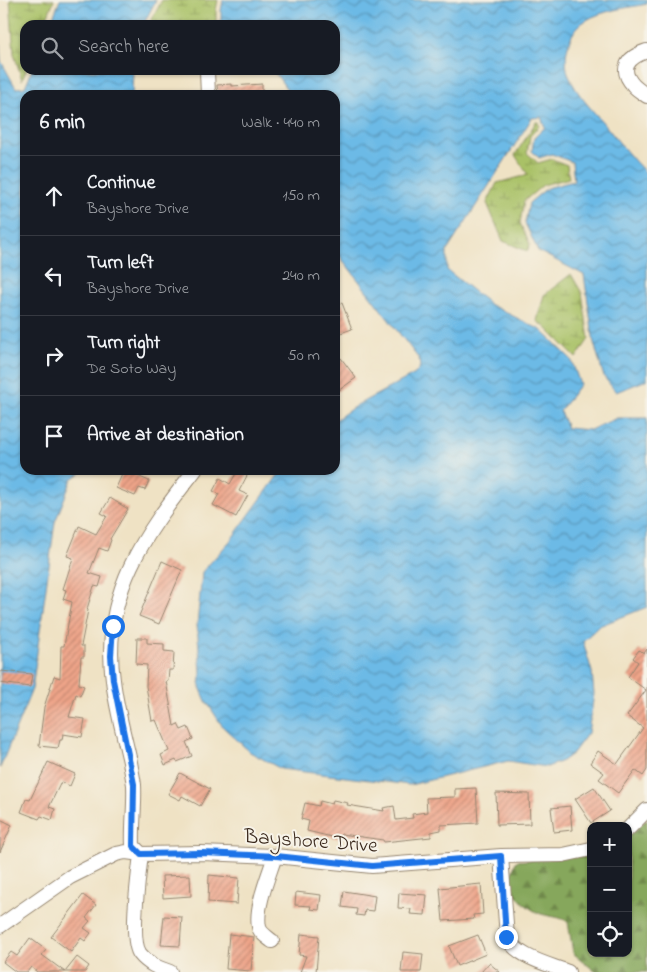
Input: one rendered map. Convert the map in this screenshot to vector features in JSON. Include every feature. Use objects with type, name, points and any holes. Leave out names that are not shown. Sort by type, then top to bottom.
[{"type":"street","points":[[647,51],[636,54],[629,60],[626,68],[628,79],[635,87],[647,95]]},
{"type":"street","points":[[207,75],[208,90]]},
{"type":"street","points":[[170,972],[150,964],[139,953],[134,938],[141,854],[133,846],[134,784],[113,680],[111,656],[113,626],[126,574],[137,552],[166,508],[191,475]]},
{"type":"street","points":[[632,825],[647,810]]},
{"type":"street","name":"Bayshore Drive","points":[[0,926],[70,877],[116,854],[126,852],[141,854],[202,853],[276,856],[372,866],[501,856],[564,855],[587,851]]},
{"type":"street","points":[[272,941],[259,928],[261,898],[276,856]]},
{"type":"street","points":[[501,856],[506,937],[510,944],[520,953],[568,972]]},
{"type":"green space","points":[[10,0],[54,0],[46,20],[20,20],[20,74],[14,54]]},
{"type":"green space","points":[[162,0],[218,0],[216,20],[152,20]]},
{"type":"green space","points":[[536,122],[538,122],[539,126],[530,136],[527,153],[538,163],[552,159],[567,165],[569,178],[543,185],[524,201],[520,223],[530,245],[527,251],[503,241],[487,203],[497,183],[528,175],[515,155]]},
{"type":"green space","points":[[571,274],[582,293],[589,339],[576,358],[537,321],[544,295]]},
{"type":"green space","points":[[647,819],[647,972],[596,972],[573,953],[568,922],[560,918],[540,914],[525,904],[510,887],[511,876],[516,861],[587,855],[587,957],[632,957],[632,833]]},
{"type":"water","points":[[60,0],[156,0],[146,20],[52,20]]},
{"type":"water","points":[[223,0],[647,0],[647,4],[607,12],[585,21],[574,31],[568,46],[566,62],[569,76],[580,96],[647,174],[647,380],[616,392],[604,377],[594,343],[584,275],[538,251],[525,223],[529,203],[547,188],[574,181],[572,162],[552,154],[539,158],[532,151],[534,138],[545,127],[541,117],[532,118],[447,251],[447,270],[491,305],[541,330],[571,359],[580,384],[560,411],[567,428],[590,430],[617,418],[647,418],[647,607],[599,626],[583,641],[592,672],[594,694],[588,733],[573,753],[562,761],[547,767],[508,761],[410,785],[281,769],[250,752],[223,727],[206,701],[200,687],[201,672],[197,625],[202,572],[230,541],[278,475],[340,475],[340,417],[357,405],[415,374],[420,367],[419,359],[340,256],[340,90],[287,90],[277,75],[340,75],[340,20],[221,20]]},
{"type":"water","points":[[0,43],[1,61],[16,88],[25,87],[30,75],[133,75],[132,90],[20,90],[20,475],[78,475],[72,479],[55,522],[32,689],[0,768]]},
{"type":"building","points":[[262,84],[262,90],[218,90],[217,85]]},
{"type":"building","points":[[342,303],[352,329],[340,333],[340,304]]},
{"type":"building","points":[[340,359],[356,378],[340,389]]},
{"type":"building","points":[[122,475],[135,475],[149,481],[145,490],[139,488],[135,496],[116,488]]},
{"type":"building","points":[[235,475],[247,475],[239,491],[248,495],[236,517],[213,505],[219,494],[213,491],[220,478],[230,484]]},
{"type":"building","points":[[110,498],[128,509],[110,539],[107,551],[99,548],[89,573],[102,577],[99,587],[94,586],[87,609],[81,646],[84,646],[84,657],[81,657],[79,684],[84,686],[80,696],[76,694],[69,717],[85,719],[82,737],[63,734],[58,748],[39,746],[44,707],[54,676],[60,678],[61,646],[64,646],[72,602],[63,599],[66,590],[63,589],[73,558],[67,556],[79,526],[96,534],[107,516],[101,513]]},
{"type":"building","points":[[162,561],[182,570],[159,624],[139,616]]},
{"type":"building","points":[[137,638],[147,638],[147,643],[164,644],[164,651],[174,652],[173,670],[169,670],[168,681],[166,681],[174,726],[178,724],[181,730],[188,727],[193,739],[186,742],[192,756],[177,762],[176,760],[165,765],[161,755],[169,751],[156,720],[152,721],[146,686],[147,665],[136,664]]},
{"type":"building","points":[[647,649],[647,770],[643,776],[635,770],[618,793],[599,779],[604,773],[590,763],[598,751],[617,764],[643,728],[627,716],[646,690],[628,677],[638,662],[633,658],[639,650],[644,653]]},
{"type":"building","points":[[1,671],[32,674],[30,687],[0,683]]},
{"type":"building","points":[[48,762],[75,774],[70,786],[61,782],[49,807],[55,809],[52,820],[41,816],[39,819],[21,812],[26,799],[30,800]]},
{"type":"building","points":[[180,773],[210,789],[200,806],[182,796],[180,800],[168,794]]},
{"type":"building","points":[[594,787],[610,811],[590,822],[575,799]]},
{"type":"building","points":[[476,788],[478,823],[441,825],[441,830],[431,832],[431,837],[384,842],[383,840],[341,834],[340,839],[307,831],[309,821],[301,819],[305,803],[319,806],[320,801],[332,804],[333,800],[348,803],[347,805],[384,811],[383,808],[394,806],[396,820],[413,818],[412,814],[427,812],[426,798],[455,797],[455,789]]},
{"type":"building","points":[[496,793],[529,794],[530,824],[497,825]]},
{"type":"building","points":[[570,806],[572,830],[554,832],[551,808]]},
{"type":"building","points":[[0,819],[12,825],[0,852]]},
{"type":"building","points":[[190,875],[191,896],[163,898],[162,876]]},
{"type":"building","points":[[209,875],[239,878],[237,904],[208,902]]},
{"type":"building","points":[[481,884],[483,914],[473,915],[474,919],[443,921],[440,888]]},
{"type":"building","points":[[344,891],[375,896],[373,911],[365,910],[364,916],[356,915],[357,909],[342,907]]},
{"type":"building","points":[[296,892],[321,895],[319,910],[310,909],[311,906],[295,905]]},
{"type":"building","points":[[399,893],[427,895],[425,915],[410,914],[411,909],[398,908]]},
{"type":"building","points":[[83,895],[96,905],[86,918],[90,921],[84,928],[91,933],[85,941],[81,938],[71,952],[51,937]]},
{"type":"building","points":[[164,916],[182,917],[180,946],[161,945]]},
{"type":"building","points":[[229,934],[254,937],[251,971],[226,969]]},
{"type":"building","points":[[301,934],[319,936],[316,972],[300,972],[306,956],[299,955]]},
{"type":"building","points":[[478,935],[486,954],[457,966],[449,946]]},
{"type":"building","points":[[30,938],[46,950],[42,955],[65,972],[37,972],[31,967],[27,972],[16,972],[3,962],[11,952],[17,956]]},
{"type":"building","points":[[403,952],[423,954],[421,972],[401,972]]},
{"type":"building","points":[[77,957],[89,966],[85,972],[65,972]]},
{"type":"building","points":[[489,963],[500,972],[481,972]]},
{"type":"route","points":[[113,626],[111,656],[113,680],[134,784],[133,846],[141,854],[202,853],[276,856],[372,866],[501,856],[506,937]]}]
